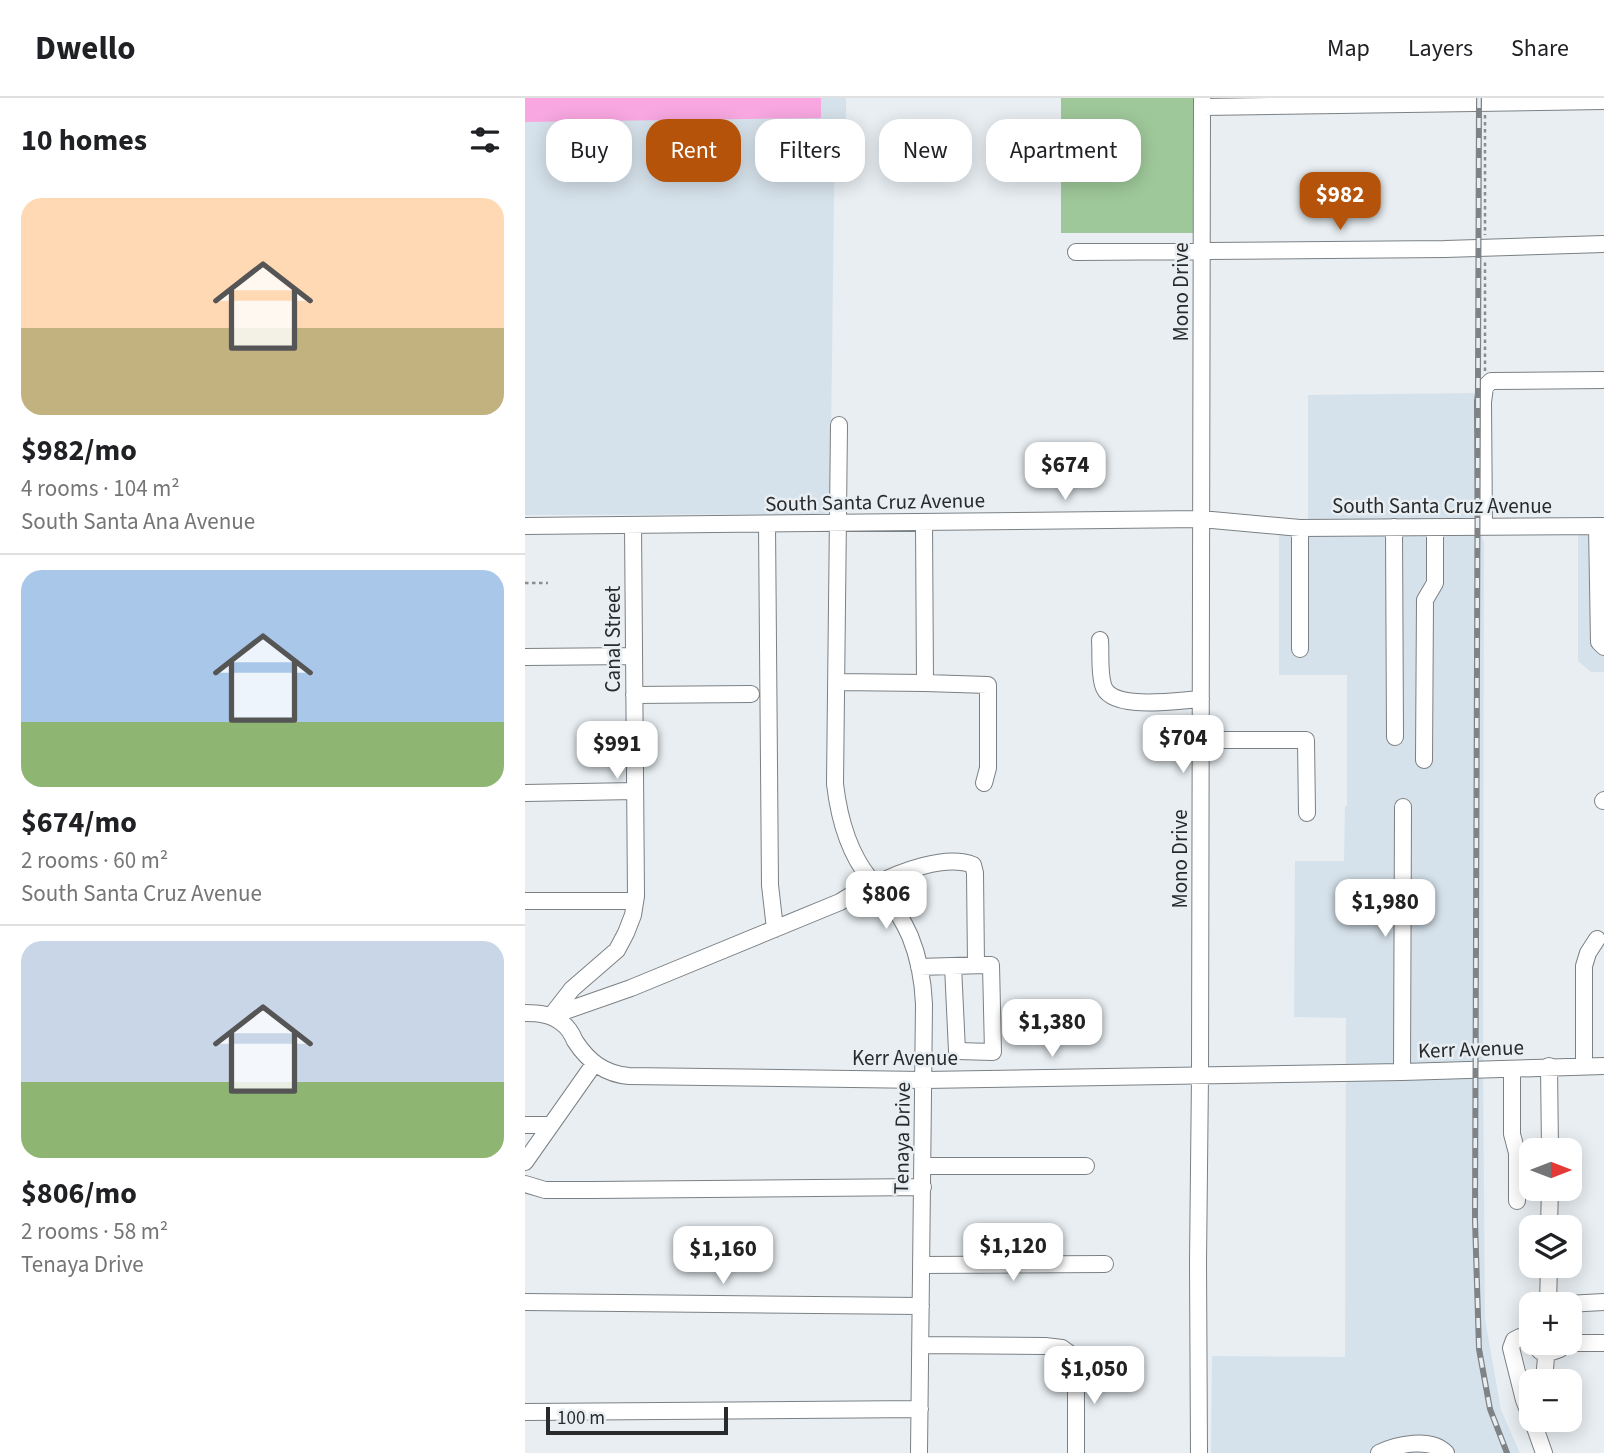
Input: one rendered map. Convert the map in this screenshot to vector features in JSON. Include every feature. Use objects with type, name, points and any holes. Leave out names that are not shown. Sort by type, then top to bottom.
[{"type":"street","points":[[1202,102],[1604,101]]},
{"type":"street","name":"Mono Drive","points":[[1199,1453],[1202,102]]},
{"type":"street","points":[[1076,253],[1457,249],[1604,244]]},
{"type":"street","points":[[1484,527],[1485,387],[1490,382],[1604,380]]},
{"type":"street","name":"Tenaya Drive","points":[[839,425],[835,784],[838,806],[857,859],[899,915],[910,937],[923,983],[919,1453]]},
{"type":"street","name":"South Santa Cruz Avenue","points":[[525,526],[1201,519],[1300,528],[1601,526]]},
{"type":"street","points":[[924,522],[925,683]]},
{"type":"street","points":[[767,524],[770,886],[775,929]]},
{"type":"street","name":"Canal Street","points":[[551,1016],[572,989],[617,950],[633,915],[633,525]]},
{"type":"street","points":[[1601,526],[1599,642],[1604,647]]},
{"type":"street","points":[[1394,527],[1395,737]]},
{"type":"street","points":[[1423,760],[1425,600],[1435,583],[1435,527]]},
{"type":"street","points":[[1300,528],[1300,649]]},
{"type":"street","points":[[1100,640],[1103,687],[1114,699],[1130,702],[1201,699]]},
{"type":"street","points":[[525,657],[634,656]]},
{"type":"street","points":[[837,682],[988,685],[988,768],[984,783]]},
{"type":"street","points":[[634,695],[751,694]]},
{"type":"street","points":[[1201,740],[1307,740],[1307,813]]},
{"type":"street","points":[[525,793],[635,791]]},
{"type":"street","points":[[1402,1072],[1403,807]]},
{"type":"street","points":[[525,1013],[551,1016],[631,988],[839,902],[874,883],[928,865],[962,862],[973,865],[976,965]]},
{"type":"street","points":[[525,901],[635,901]]},
{"type":"street","points":[[1584,1066],[1584,966],[1597,939]]},
{"type":"street","points":[[919,967],[953,965],[991,965],[993,1052],[957,1051],[953,965]]},
{"type":"street","points":[[525,1162],[594,1064],[566,1026],[551,1016]]},
{"type":"street","name":"Kerr Avenue","points":[[594,1064],[612,1073],[629,1076],[924,1080],[1604,1066]]},
{"type":"street","points":[[1549,1066],[1550,1138]]},
{"type":"street","points":[[1512,1069],[1512,1134],[1517,1153],[1517,1201]]},
{"type":"street","points":[[525,1125],[550,1125]]},
{"type":"street","points":[[923,1166],[1086,1166]]},
{"type":"street","points":[[525,1184],[545,1189],[592,1191],[923,1187]]},
{"type":"street","points":[[922,1265],[1105,1264]]},
{"type":"street","points":[[525,1302],[921,1306]]},
{"type":"street","points":[[1582,1303],[1604,1302]]},
{"type":"street","points":[[1519,1338],[1514,1340],[1511,1348],[1519,1380]]},
{"type":"street","points":[[1582,1342],[1604,1343]]},
{"type":"street","points":[[921,1345],[1062,1348],[1076,1358],[1076,1453]]},
{"type":"street","points":[[525,1412],[920,1409]]},
{"type":"street","points":[[1540,1432],[1544,1453]]},
{"type":"street","points":[[1379,1453],[1402,1445],[1418,1444],[1432,1445],[1446,1453]]},
{"type":"path","points":[[525,583],[548,583]]},
{"type":"shaded area","points":[[525,98],[846,98],[846,119],[755,119],[755,182],[834,182],[830,514],[525,515]]},
{"type":"shaded area","points":[[1478,393],[1481,534],[1484,543],[1485,1319],[1501,1410],[1520,1453],[1211,1453],[1212,1356],[1345,1357],[1346,1018],[1294,1017],[1295,861],[1344,861],[1347,806],[1347,675],[1279,675],[1279,528],[1308,528],[1308,395]]},
{"type":"shaded area","points":[[1604,528],[1604,672],[1591,672],[1578,661],[1578,529]]},
{"type":"green space","points":[[1061,98],[1195,98],[1194,233],[1061,233],[1061,182],[1141,182],[1141,119],[1061,119]]},
{"type":"building","points":[[525,98],[821,98],[821,118],[546,119],[546,122],[525,122]]},
{"type":"railway","points":[[1479,98],[1475,1220],[1479,1349],[1490,1409],[1507,1453]]}]
